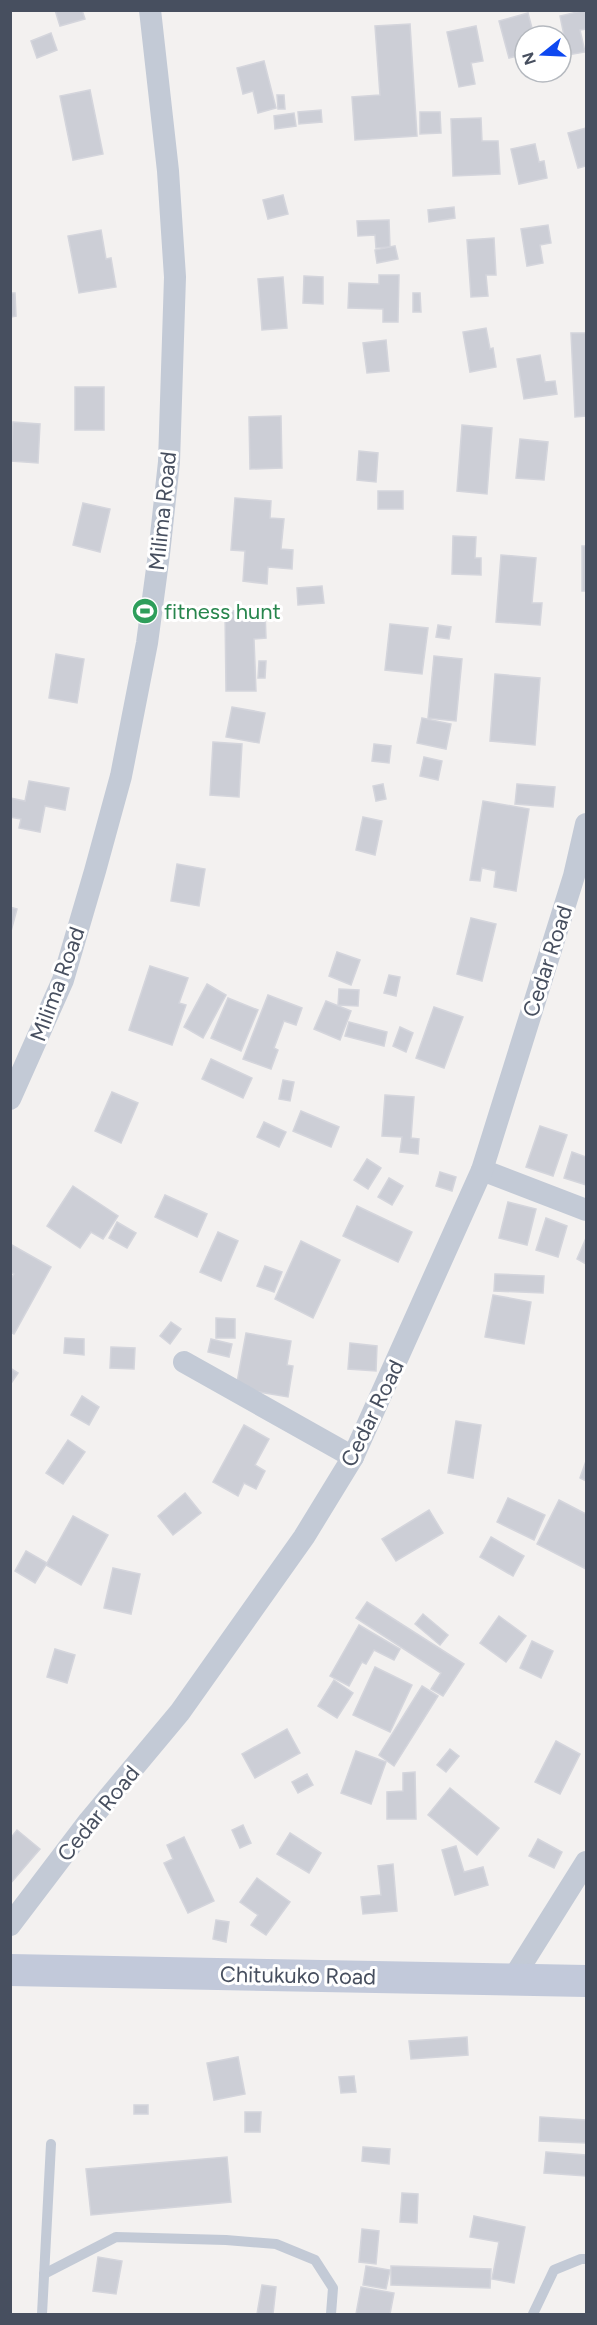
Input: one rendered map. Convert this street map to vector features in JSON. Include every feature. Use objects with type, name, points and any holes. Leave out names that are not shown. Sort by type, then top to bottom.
[{"type":"street","name":"Milima Road","points":[[10,1100],[63,980],[107,829],[121,776],[145,654],[159,554],[169,462],[175,277],[168,171],[150,10]]},
{"type":"street","name":"Cedar Road","points":[[10,1925],[89,1821],[180,1712],[304,1537],[352,1457],[482,1170],[574,876],[586,824]]},
{"type":"street","points":[[482,1170],[586,1210]]},
{"type":"street","points":[[184,1362],[352,1457]]},
{"type":"street","points":[[512,1980],[586,1862]]},
{"type":"street","name":"Chitukuko Road","points":[[10,1970],[586,1980]]},
{"type":"lane","points":[[42,2314],[51,2144]]},
{"type":"lane","points":[[44,2274],[116,2237],[226,2240],[276,2244],[315,2260],[333,2288],[331,2314]]},
{"type":"lane","points":[[533,2314],[554,2270],[586,2259]]},
{"type":"building","points":[[55,10],[82,10],[85,19],[60,26]]},
{"type":"building","points":[[586,10],[586,29],[580,30],[585,52],[573,54],[573,24],[562,24],[560,16]]},
{"type":"building","points":[[528,13],[531,24],[513,24],[513,57],[509,58],[499,21]]},
{"type":"building","points":[[410,24],[417,136],[355,140],[352,97],[380,95],[375,26]]},
{"type":"building","points":[[476,26],[483,61],[471,63],[475,84],[459,87],[447,32]]},
{"type":"building","points":[[51,33],[57,50],[37,58],[31,41]]},
{"type":"building","points":[[264,61],[276,108],[258,113],[253,91],[243,94],[237,68]]},
{"type":"building","points":[[90,90],[103,154],[73,160],[60,96]]},
{"type":"building","points":[[277,95],[284,95],[285,109],[278,109]]},
{"type":"building","points":[[321,110],[322,122],[299,124],[298,112]]},
{"type":"building","points":[[420,112],[440,112],[441,133],[420,134]]},
{"type":"building","points":[[294,113],[296,126],[275,129],[274,116]]},
{"type":"building","points":[[481,118],[482,141],[498,141],[500,174],[453,176],[451,119]]},
{"type":"building","points":[[586,128],[586,166],[578,168],[568,133]]},
{"type":"building","points":[[535,144],[539,162],[544,161],[547,178],[519,184],[511,149]]},
{"type":"building","points":[[283,195],[288,214],[268,219],[263,200]]},
{"type":"building","points":[[454,207],[455,218],[429,222],[428,210]]},
{"type":"building","points":[[389,220],[390,247],[376,248],[375,235],[358,236],[357,221]]},
{"type":"building","points":[[548,225],[551,243],[540,245],[543,263],[527,266],[521,229]]},
{"type":"building","points":[[101,230],[106,259],[111,258],[116,287],[79,293],[68,236]]},
{"type":"building","points":[[494,238],[496,275],[486,275],[488,296],[471,297],[467,240]]},
{"type":"building","points":[[395,246],[398,259],[377,263],[375,250]]},
{"type":"building","points":[[379,275],[399,275],[398,322],[383,322],[383,309],[348,308],[349,283],[379,284]]},
{"type":"building","points":[[304,276],[323,277],[323,304],[303,303]]},
{"type":"building","points":[[283,277],[287,328],[262,330],[258,279]]},
{"type":"building","points":[[10,293],[15,293],[16,316],[10,317]]},
{"type":"building","points":[[413,293],[420,293],[421,312],[413,312]]},
{"type":"building","points":[[486,328],[490,349],[493,348],[496,367],[470,372],[463,332]]},
{"type":"building","points":[[571,333],[586,333],[586,416],[575,417]]},
{"type":"building","points":[[386,340],[389,371],[367,373],[363,343]]},
{"type":"building","points":[[540,355],[545,382],[555,381],[557,394],[524,399],[517,359]]},
{"type":"building","points":[[75,387],[104,387],[104,430],[75,430]]},
{"type":"building","points":[[281,416],[282,468],[250,469],[249,417]]},
{"type":"building","points":[[13,422],[40,424],[38,463],[11,461]]},
{"type":"building","points":[[462,425],[492,428],[487,494],[457,491]]},
{"type":"building","points":[[520,439],[548,442],[544,480],[516,478]]},
{"type":"building","points":[[359,451],[378,453],[376,482],[357,480]]},
{"type":"building","points":[[378,491],[403,491],[403,509],[378,509]]},
{"type":"building","points":[[235,498],[271,501],[270,518],[284,519],[281,549],[293,550],[292,569],[268,567],[267,584],[243,581],[245,551],[231,550]]},
{"type":"building","points":[[83,503],[110,509],[100,552],[73,545]]},
{"type":"building","points":[[453,536],[476,537],[475,558],[481,558],[481,575],[452,574]]},
{"type":"building","points":[[582,546],[586,546],[586,591],[582,591]]},
{"type":"building","points":[[501,555],[536,558],[532,603],[542,603],[540,625],[496,622]]},
{"type":"building","points":[[322,586],[324,603],[298,605],[297,588]]},
{"type":"building","points":[[265,610],[266,638],[254,639],[256,691],[226,691],[225,611]]},
{"type":"building","points":[[390,624],[428,628],[422,674],[385,670]]},
{"type":"building","points":[[438,625],[451,627],[449,639],[436,637]]},
{"type":"building","points":[[56,654],[84,659],[77,703],[49,698]]},
{"type":"building","points":[[434,656],[462,659],[456,721],[428,718]]},
{"type":"building","points":[[259,661],[266,661],[265,678],[258,678]]},
{"type":"building","points":[[495,674],[540,678],[535,745],[490,741]]},
{"type":"building","points":[[232,707],[265,713],[259,743],[226,737]]},
{"type":"building","points":[[422,718],[451,724],[446,749],[417,743]]},
{"type":"building","points":[[213,742],[242,744],[239,797],[210,795]]},
{"type":"building","points":[[374,744],[391,746],[389,763],[372,761]]},
{"type":"building","points":[[424,757],[442,761],[438,780],[420,776]]},
{"type":"building","points":[[29,781],[69,788],[65,810],[45,806],[40,832],[19,828],[21,819],[10,817],[10,798],[25,801]]},
{"type":"building","points":[[383,784],[386,799],[376,801],[373,786]]},
{"type":"building","points":[[517,784],[555,787],[553,807],[515,804]]},
{"type":"building","points":[[483,801],[529,809],[516,891],[494,887],[496,871],[482,868],[480,881],[470,880]]},
{"type":"building","points":[[363,817],[382,821],[375,855],[356,850]]},
{"type":"building","points":[[177,864],[205,869],[199,906],[171,901]]},
{"type":"building","points":[[10,907],[17,909],[10,935]]},
{"type":"building","points":[[471,918],[496,924],[482,981],[457,974]]},
{"type":"building","points":[[337,952],[360,960],[351,985],[329,976]]},
{"type":"building","points":[[150,966],[188,978],[179,1003],[186,1005],[172,1045],[129,1030]]},
{"type":"building","points":[[389,975],[400,977],[396,996],[384,993]]},
{"type":"building","points":[[207,984],[226,995],[203,1038],[184,1027]]},
{"type":"building","points":[[339,989],[359,990],[358,1006],[338,1005]]},
{"type":"building","points":[[268,995],[302,1008],[296,1025],[284,1021],[274,1048],[278,1050],[271,1069],[243,1059]]},
{"type":"building","points":[[228,998],[258,1010],[241,1051],[211,1038]]},
{"type":"building","points":[[326,1001],[351,1011],[340,1040],[314,1029]]},
{"type":"building","points":[[434,1007],[463,1017],[444,1068],[416,1058]]},
{"type":"building","points":[[349,1022],[387,1032],[384,1046],[345,1036]]},
{"type":"building","points":[[400,1027],[413,1033],[406,1052],[393,1046]]},
{"type":"building","points":[[211,1059],[252,1078],[243,1098],[202,1079]]},
{"type":"building","points":[[283,1080],[294,1082],[290,1101],[279,1099]]},
{"type":"building","points":[[112,1092],[138,1103],[121,1143],[95,1131]]},
{"type":"building","points":[[385,1095],[414,1097],[411,1138],[419,1139],[418,1154],[400,1152],[402,1137],[382,1136]]},
{"type":"building","points":[[301,1111],[339,1127],[331,1147],[293,1131]]},
{"type":"building","points":[[264,1122],[286,1132],[279,1147],[257,1137]]},
{"type":"building","points":[[540,1126],[567,1135],[553,1176],[526,1167]]},
{"type":"building","points":[[572,1152],[586,1157],[586,1185],[564,1178]]},
{"type":"building","points":[[367,1159],[381,1168],[368,1189],[354,1180]]},
{"type":"building","points":[[440,1172],[456,1177],[452,1191],[436,1186]]},
{"type":"building","points":[[389,1178],[403,1186],[392,1205],[378,1197]]},
{"type":"building","points":[[73,1186],[118,1216],[103,1239],[91,1232],[80,1248],[47,1226]]},
{"type":"building","points":[[165,1195],[207,1214],[197,1237],[155,1217]]},
{"type":"building","points":[[508,1202],[536,1209],[527,1245],[499,1238]]},
{"type":"building","points":[[357,1206],[412,1232],[398,1262],[343,1236]]},
{"type":"building","points":[[546,1218],[567,1226],[558,1257],[536,1250]]},
{"type":"building","points":[[117,1222],[136,1233],[127,1248],[109,1238]]},
{"type":"building","points":[[218,1232],[238,1241],[221,1281],[200,1272]]},
{"type":"building","points":[[586,1238],[586,1264],[577,1259]]},
{"type":"building","points":[[301,1241],[340,1260],[313,1318],[275,1299]]},
{"type":"building","points":[[10,1244],[51,1267],[14,1334],[10,1332],[10,1280],[14,1274],[10,1272]]},
{"type":"building","points":[[265,1266],[282,1272],[274,1292],[257,1286]]},
{"type":"building","points":[[495,1274],[544,1276],[543,1293],[494,1291]]},
{"type":"building","points":[[493,1295],[531,1302],[524,1344],[485,1337]]},
{"type":"building","points":[[216,1318],[235,1319],[235,1338],[216,1338]]},
{"type":"building","points":[[171,1322],[181,1329],[170,1344],[160,1336]]},
{"type":"building","points":[[246,1333],[291,1341],[287,1365],[293,1366],[288,1397],[236,1388]]},
{"type":"building","points":[[65,1338],[84,1339],[84,1355],[64,1353]]},
{"type":"building","points":[[211,1339],[232,1344],[229,1357],[208,1352]]},
{"type":"building","points":[[350,1343],[377,1346],[376,1371],[348,1369]]},
{"type":"building","points":[[111,1347],[135,1348],[134,1369],[110,1368]]},
{"type":"building","points":[[10,1368],[18,1373],[10,1385]]},
{"type":"building","points":[[82,1396],[99,1407],[89,1425],[71,1415]]},
{"type":"building","points":[[456,1421],[481,1425],[473,1478],[448,1473]]},
{"type":"building","points":[[244,1425],[269,1439],[255,1465],[265,1471],[256,1489],[244,1483],[238,1496],[213,1482]]},
{"type":"building","points":[[68,1440],[85,1452],[63,1484],[46,1473]]},
{"type":"building","points":[[586,1461],[586,1481],[580,1478]]},
{"type":"building","points":[[185,1493],[201,1513],[173,1535],[158,1516]]},
{"type":"building","points":[[508,1498],[545,1515],[534,1540],[497,1522]]},
{"type":"building","points":[[559,1500],[586,1514],[586,1569],[537,1544]]},
{"type":"building","points":[[429,1510],[443,1533],[396,1561],[382,1539]]},
{"type":"building","points":[[73,1516],[108,1535],[81,1585],[46,1565]]},
{"type":"building","points":[[491,1537],[524,1556],[513,1576],[480,1557]]},
{"type":"building","points":[[26,1551],[47,1563],[35,1583],[15,1571]]},
{"type":"building","points":[[113,1568],[140,1574],[131,1614],[104,1608]]},
{"type":"building","points":[[367,1602],[464,1664],[443,1696],[431,1689],[441,1673],[356,1618]]},
{"type":"building","points":[[423,1614],[448,1635],[440,1645],[415,1624]]},
{"type":"building","points":[[499,1616],[526,1636],[506,1662],[480,1643]]},
{"type":"building","points":[[359,1625],[400,1649],[394,1660],[374,1650],[366,1664],[362,1662],[349,1686],[330,1676]]},
{"type":"building","points":[[532,1641],[553,1651],[541,1678],[520,1668]]},
{"type":"building","points":[[55,1649],[75,1655],[67,1683],[47,1677]]},
{"type":"building","points":[[375,1667],[412,1685],[390,1732],[353,1715]]},
{"type":"building","points":[[334,1680],[353,1693],[337,1718],[318,1706]]},
{"type":"building","points":[[422,1686],[438,1696],[394,1766],[379,1755]]},
{"type":"building","points":[[287,1729],[300,1753],[255,1778],[242,1754]]},
{"type":"building","points":[[556,1741],[580,1754],[560,1794],[535,1782]]},
{"type":"building","points":[[450,1749],[459,1756],[446,1772],[437,1765]]},
{"type":"building","points":[[356,1751],[386,1762],[371,1804],[341,1793]]},
{"type":"building","points":[[415,1772],[416,1819],[387,1819],[387,1792],[403,1791],[403,1773]]},
{"type":"building","points":[[307,1774],[313,1785],[298,1793],[292,1782]]},
{"type":"building","points":[[450,1788],[499,1828],[477,1855],[428,1815]]},
{"type":"building","points":[[243,1825],[251,1843],[240,1848],[232,1830]]},
{"type":"building","points":[[17,1830],[40,1849],[10,1884],[10,1839]]},
{"type":"building","points":[[290,1833],[321,1853],[309,1873],[277,1854]]},
{"type":"building","points":[[184,1837],[214,1901],[188,1913],[164,1863],[173,1859],[167,1845]]},
{"type":"building","points":[[538,1839],[562,1852],[554,1868],[529,1856]]},
{"type":"building","points":[[456,1846],[464,1872],[483,1867],[488,1885],[455,1895],[442,1850]]},
{"type":"building","points":[[393,1864],[397,1911],[363,1914],[361,1897],[381,1895],[378,1866]]},
{"type":"building","points":[[257,1878],[290,1902],[266,1935],[251,1925],[258,1915],[240,1902]]},
{"type":"building","points":[[216,1920],[229,1922],[226,1942],[213,1939]]},
{"type":"building","points":[[467,2037],[468,2055],[411,2059],[409,2041]]},
{"type":"building","points":[[238,2057],[245,2094],[214,2100],[207,2063]]},
{"type":"building","points":[[354,2076],[356,2092],[341,2093],[339,2077]]},
{"type":"building","points":[[134,2105],[148,2105],[148,2114],[134,2114]]},
{"type":"building","points":[[245,2112],[261,2112],[260,2132],[245,2132]]},
{"type":"building","points":[[540,2117],[586,2120],[586,2143],[539,2141]]},
{"type":"building","points":[[363,2147],[390,2149],[389,2164],[362,2161]]},
{"type":"building","points":[[546,2152],[586,2155],[586,2176],[544,2173]]},
{"type":"building","points":[[227,2157],[231,2202],[91,2215],[86,2169]]},
{"type":"building","points":[[402,2193],[418,2194],[417,2223],[400,2222]]},
{"type":"building","points":[[474,2216],[525,2227],[514,2283],[492,2279],[499,2242],[470,2237]]},
{"type":"building","points":[[362,2229],[379,2231],[376,2264],[359,2262]]},
{"type":"building","points":[[98,2257],[122,2261],[116,2294],[93,2291]]},
{"type":"building","points":[[366,2266],[390,2270],[386,2289],[363,2285]]},
{"type":"building","points":[[391,2266],[491,2269],[490,2288],[391,2285]]},
{"type":"building","points":[[262,2285],[276,2287],[273,2314],[257,2314]]},
{"type":"building","points":[[361,2287],[394,2293],[390,2314],[356,2314]]},
{"type":"place","name":"fitness hunt","points":[[145,611]]}]
